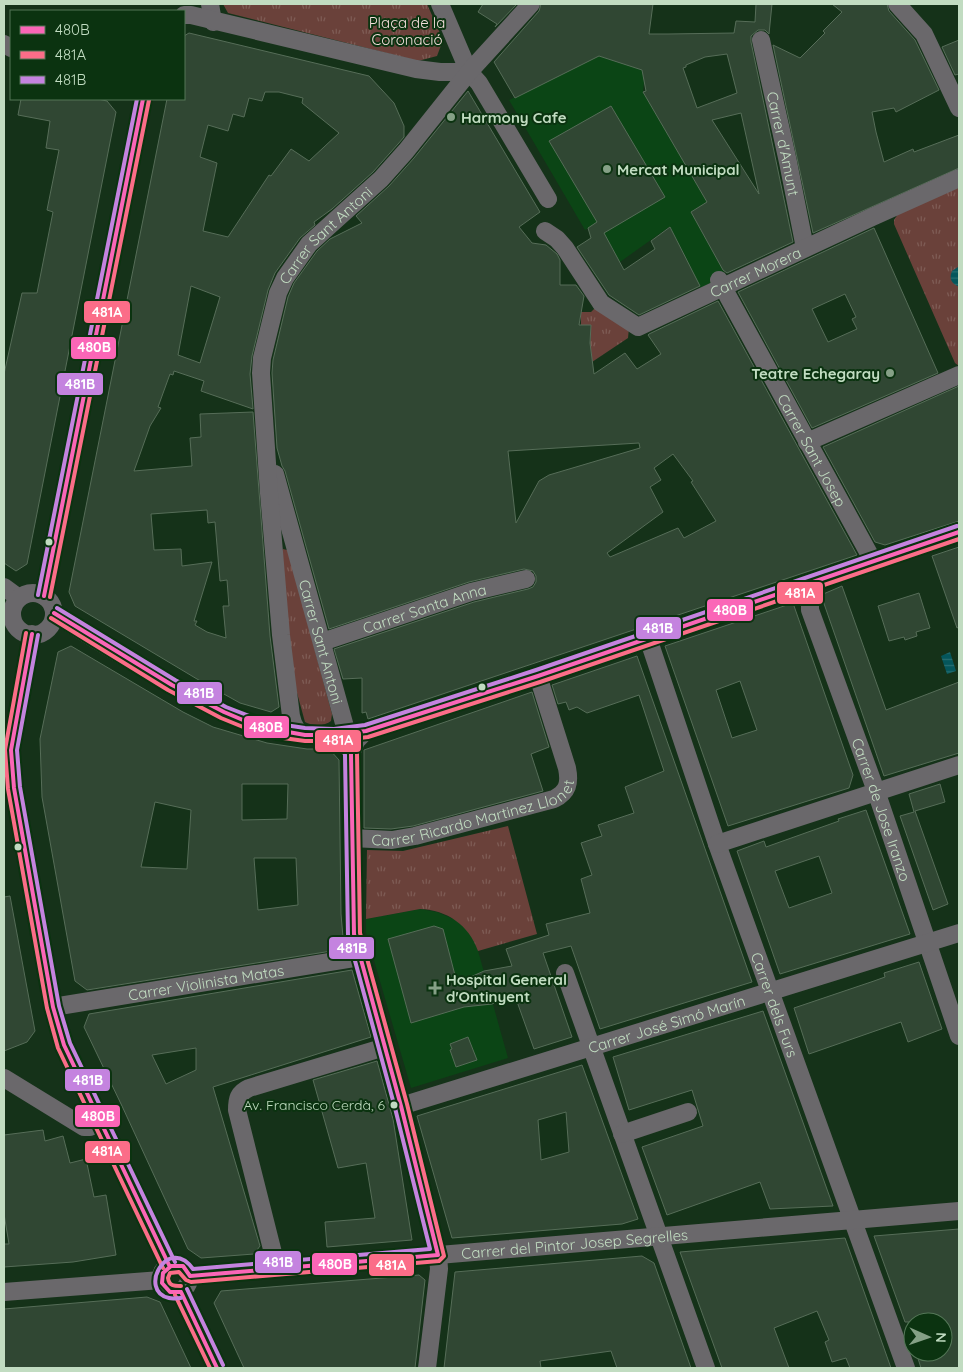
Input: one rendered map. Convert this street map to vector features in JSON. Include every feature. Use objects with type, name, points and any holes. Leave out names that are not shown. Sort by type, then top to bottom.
[{"type":"street","points":[[210,4],[213,22]]},
{"type":"street","points":[[440,4],[469,72],[479,83],[548,200]]},
{"type":"street","name":"Carrer Sant Antoni","points":[[299,734],[291,716],[283,652],[269,493],[261,364],[278,293],[285,278],[309,244],[369,190],[406,151],[469,72],[531,4]]},
{"type":"street","points":[[897,4],[924,34],[959,108]]},
{"type":"street","points":[[185,14],[416,70],[469,72]]},
{"type":"street","points":[[440,72],[452,53],[451,30]]},
{"type":"street","name":"Carrer d'Amunt","points":[[761,40],[805,248]]},
{"type":"street","points":[[44,596],[143,100]]},
{"type":"street","name":"Carrer Morera","points":[[545,231],[557,238],[565,248],[601,303],[638,327],[721,284],[959,178]]},
{"type":"street","name":"Carrer Sant Josep","points":[[721,284],[872,561]]},
{"type":"street","points":[[807,442],[959,375]]},
{"type":"street","name":"Carrer Sant Antoni","points":[[265,432],[274,471],[322,642],[342,735]]},
{"type":"street","points":[[54,613],[206,705],[253,724],[299,734],[342,735],[366,731],[538,676],[959,532]]},
{"type":"street","name":"Carrer Santa Anna","points":[[322,642],[470,592],[526,579]]},
{"type":"street","name":"Carrer de Jose Iranzo","points":[[810,582],[810,610],[876,791],[959,1036]]},
{"type":"street","points":[[4,587],[19,598]]},
{"type":"street","points":[[31,593],[44,596],[53,606],[54,613],[50,626],[39,633],[32,634],[20,629],[13,618],[15,604],[19,598],[31,593]]},
{"type":"street","points":[[4,1292],[165,1273],[178,1264],[183,1266],[190,1276],[187,1286],[181,1292],[174,1293],[165,1289],[165,1273],[100,1122],[64,1045],[53,1007],[14,788],[7,760],[32,634]]},
{"type":"street","name":"Carrer dels Furs","points":[[648,638],[718,844],[906,1368]]},
{"type":"street","name":"Carrer Ricardo Martinez Llonet","points":[[352,838],[392,840],[404,838],[554,799],[566,791],[569,776],[568,768],[538,676]]},
{"type":"street","points":[[366,731],[356,741],[352,754],[354,934],[401,1106],[438,1255],[439,1269],[428,1368]]},
{"type":"street","points":[[342,735],[352,754]]},
{"type":"street","points":[[718,844],[959,765]]},
{"type":"street","name":"Carrer José Simó Marín","points":[[401,1106],[959,933]]},
{"type":"street","name":"Carrer Violinista Matas","points":[[53,1007],[360,957]]},
{"type":"street","points":[[565,973],[706,1368]]},
{"type":"street","points":[[273,1261],[237,1110],[240,1093],[249,1088],[385,1047]]},
{"type":"street","points":[[4,1078],[84,1127],[90,1127],[100,1122]]},
{"type":"street","points":[[622,1134],[688,1112]]},
{"type":"street","name":"Carrer del Pintor Josep Segrelles","points":[[190,1276],[273,1261],[438,1255],[660,1238],[959,1211]]},
{"type":"street","points":[[181,1292],[217,1368]]},
{"type":"shaded area","points":[[599,56],[642,70],[643,92],[707,202],[691,212],[726,276],[700,288],[669,227],[620,262],[597,223],[585,230],[509,100]]},
{"type":"shaded area","name":"Hospital General d'Ontinyent","points":[[420,909],[437,912],[456,920],[470,932],[475,940],[508,1058],[411,1088],[366,933],[366,919]]},
{"type":"green space","name":"Plaça de la Coronació","points":[[223,4],[427,4],[443,40],[437,56],[418,61],[228,13]]},
{"type":"green space","points":[[959,186],[959,366],[955,363],[894,224],[894,220],[898,214]]},
{"type":"green space","points":[[596,307],[629,328],[628,338],[592,362],[591,325],[581,325],[581,312],[591,312]]},
{"type":"green space","points":[[283,549],[287,550],[289,554],[332,714],[331,721],[322,725],[305,722],[291,671]]},
{"type":"green space","points":[[508,826],[537,934],[478,951],[463,927],[439,912],[420,909],[366,919],[367,850],[403,851]]},
{"type":"water","points":[[958,267],[959,287],[951,279],[952,271]]},
{"type":"water","points":[[950,652],[956,671],[947,674],[941,656]]},
{"type":"building","points":[[483,4],[517,4],[495,27],[497,24],[478,12]]},
{"type":"building","points":[[541,4],[653,4],[649,34],[734,33],[736,21],[755,22],[756,4],[772,4],[769,34],[765,30],[758,30],[751,36],[751,42],[793,242],[727,273],[723,270],[691,212],[707,202],[643,92],[646,91],[642,70],[599,56],[515,98],[494,62],[539,11]],"holes":[[[727,54],[737,93],[697,108],[683,68],[705,57]],[[741,113],[759,194],[712,120]]]},
{"type":"building","points":[[832,4],[887,4],[889,11],[915,40],[939,90],[896,112],[894,108],[872,112],[884,162],[913,149],[914,152],[959,135],[959,168],[813,233],[773,45],[800,58],[825,33],[823,31],[842,12]]},
{"type":"building","points":[[189,33],[369,76],[394,103],[404,126],[404,137],[373,172],[332,209],[314,222],[315,225],[300,238],[275,273],[268,290],[252,356],[250,374],[253,409],[201,391],[204,381],[174,371],[173,375],[170,374],[158,407],[161,408],[150,426],[134,471],[192,466],[190,438],[201,437],[200,414],[253,412],[270,636],[279,707],[271,712],[240,703],[75,606],[69,592],[167,100],[185,100],[185,35]],"holes":[[[265,92],[279,92],[303,98],[302,103],[339,133],[309,161],[291,149],[271,176],[269,175],[228,237],[203,231],[217,163],[200,157],[208,125],[228,131],[233,114],[244,117],[249,98],[262,101]],[[191,286],[220,297],[200,363],[178,355]],[[207,510],[208,523],[215,522],[220,581],[227,580],[229,606],[223,606],[226,638],[207,632],[195,625],[197,621],[194,621],[212,562],[182,566],[181,549],[154,550],[151,514]]]},
{"type":"building","points":[[959,40],[959,74],[955,75],[942,47]]},
{"type":"building","points":[[468,91],[540,212],[519,227],[532,243],[546,245],[557,254],[560,260],[560,285],[576,285],[584,296],[579,325],[591,325],[590,343],[594,374],[625,353],[637,369],[661,354],[649,334],[718,301],[857,555],[368,719],[366,712],[362,713],[362,678],[343,679],[334,649],[474,602],[528,589],[533,587],[536,582],[536,576],[533,571],[524,569],[469,582],[329,629],[282,466],[277,448],[272,373],[273,360],[288,297],[294,283],[317,251],[330,239],[362,223],[356,216],[389,186]],"holes":[[[639,443],[640,448],[549,475],[539,481],[516,523],[508,451]],[[673,454],[693,481],[691,482],[716,521],[684,538],[678,528],[610,557],[607,553],[663,512],[650,487],[661,480],[654,468]]]},
{"type":"building","points":[[21,100],[102,100],[107,101],[116,112],[27,564],[16,571],[4,563],[4,374],[22,293],[37,293],[53,212],[47,210],[59,150],[46,148],[50,121],[18,115]]},
{"type":"building","points":[[611,106],[665,197],[604,233],[624,270],[655,249],[651,241],[670,227],[700,286],[639,315],[609,295],[577,247],[591,238],[588,228],[597,222],[549,141]]},
{"type":"building","points":[[874,228],[938,373],[812,428],[738,292]],"holes":[[[845,294],[856,317],[852,319],[857,329],[828,342],[812,309]]]},
{"type":"building","points":[[959,386],[959,521],[885,545],[875,542],[823,447]]},
{"type":"building","points":[[959,547],[959,627],[957,628],[932,556]]},
{"type":"building","points":[[842,586],[886,710],[959,682],[959,753],[884,776],[821,595]]},
{"type":"building","points":[[919,593],[930,628],[916,632],[917,636],[905,640],[904,637],[889,641],[878,606]]},
{"type":"building","points":[[793,603],[853,775],[849,788],[728,826],[665,646]],"holes":[[[740,681],[757,730],[732,738],[716,690]]]},
{"type":"building","points":[[71,646],[183,712],[213,727],[267,743],[307,749],[329,749],[339,760],[341,914],[344,949],[87,990],[75,981],[42,797],[40,739],[58,652]],"holes":[[[242,784],[288,784],[287,819],[242,820]],[[155,802],[191,810],[187,869],[141,867]],[[254,858],[296,858],[298,905],[258,910]]]},
{"type":"building","points":[[637,656],[752,982],[600,1029],[571,946],[543,953],[572,1037],[534,1049],[515,996],[492,1004],[464,1007],[411,1023],[388,939],[434,926],[443,929],[457,983],[484,971],[512,966],[506,949],[549,935],[546,924],[590,913],[581,879],[592,875],[581,843],[602,836],[598,825],[634,813],[625,787],[664,771],[639,695],[587,713],[577,707],[569,710],[566,702],[558,704],[552,685]]},
{"type":"building","points":[[532,692],[549,747],[531,754],[543,791],[413,826],[391,829],[364,828],[364,750]]},
{"type":"building","points":[[940,784],[945,802],[915,811],[948,904],[933,910],[900,816],[914,812],[909,794]]},
{"type":"building","points":[[866,810],[910,934],[780,974],[737,851],[764,841],[766,847],[839,821],[838,819]],"holes":[[[819,856],[832,893],[789,908],[775,871]]]},
{"type":"building","points":[[10,896],[35,1031],[27,1042],[4,1051],[4,897]]},
{"type":"building","points":[[919,962],[942,1029],[908,1042],[901,1022],[809,1054],[794,1008],[885,977],[884,973]]},
{"type":"building","points":[[352,970],[371,1037],[213,1087],[260,1246],[254,1254],[201,1258],[188,1249],[84,1027],[89,1014]],"holes":[[[196,1048],[196,1070],[166,1084],[152,1055]]]},
{"type":"building","points":[[763,1011],[833,1206],[770,1209],[760,1182],[667,1215],[642,1147],[703,1126],[692,1090],[629,1110],[613,1057]]},
{"type":"building","points":[[468,1037],[477,1060],[456,1067],[450,1050],[452,1049],[450,1044]]},
{"type":"building","points":[[377,1061],[393,1119],[412,1240],[327,1247],[325,1222],[375,1218],[366,1163],[338,1168],[313,1080]]},
{"type":"building","points":[[582,1065],[638,1219],[622,1224],[452,1238],[417,1116]],"holes":[[[566,1112],[569,1152],[541,1160],[538,1120]]]},
{"type":"building","points":[[43,1130],[45,1141],[63,1136],[70,1163],[86,1159],[94,1197],[106,1195],[116,1255],[73,1262],[4,1267],[4,1244],[9,1244],[4,1214],[4,1135]]},
{"type":"building","points":[[959,1229],[959,1368],[921,1368],[919,1362],[953,1362],[953,1312],[903,1312],[903,1316],[874,1236]]},
{"type":"building","points":[[845,1238],[891,1368],[850,1368],[846,1358],[832,1362],[825,1342],[829,1340],[817,1311],[774,1328],[789,1368],[722,1368],[680,1252]]},
{"type":"building","points":[[642,1256],[654,1263],[691,1368],[617,1368],[611,1351],[540,1361],[541,1368],[444,1368],[455,1272]]},
{"type":"building","points":[[419,1275],[425,1280],[415,1368],[244,1368],[214,1303],[221,1291]]},
{"type":"building","points":[[147,1297],[160,1302],[191,1368],[4,1368],[4,1309]]},
{"type":"transit line","name":"481B","points":[[38,595],[137,100]]},
{"type":"transit line","name":"480B","points":[[44,596],[143,100]]},
{"type":"transit line","name":"481A","points":[[50,597],[149,100]]},
{"type":"transit line","name":"481B","points":[[57,608],[175,680],[226,707],[278,724],[305,728],[334,729],[365,725],[536,670],[957,526]]},
{"type":"transit line","name":"480B","points":[[54,613],[172,685],[224,712],[250,723],[277,730],[305,735],[334,735],[366,731],[538,676],[959,532]]},
{"type":"transit line","name":"481A","points":[[51,618],[168,690],[221,718],[248,729],[276,737],[305,741],[335,741],[368,737],[540,682],[959,539]]},
{"type":"transit line","name":"481A","points":[[26,633],[5,750],[8,789],[47,1008],[58,1048],[163,1268]]},
{"type":"transit line","name":"480B","points":[[32,634],[11,750],[14,788],[53,1007],[64,1045],[169,1265]]},
{"type":"transit line","name":"481B","points":[[38,635],[17,750],[20,787],[59,1006],[70,1043],[175,1262]]},
{"type":"transit line","name":"481A","points":[[181,1286],[174,1286],[169,1283],[170,1273],[179,1272],[186,1280],[191,1282],[439,1261],[444,1256],[407,1104],[360,933],[357,753],[352,738],[342,730]]},
{"type":"transit line","name":"480B","points":[[181,1292],[170,1292],[162,1283],[163,1273],[171,1266],[183,1266],[190,1276],[438,1255],[401,1106],[354,934],[351,754],[347,742],[338,735]]},
{"type":"transit line","name":"481B","points":[[181,1298],[169,1298],[160,1293],[156,1286],[156,1277],[160,1268],[166,1261],[174,1258],[183,1260],[193,1269],[430,1249],[395,1108],[348,935],[345,755],[342,746],[334,740]]},
{"type":"transit line","name":"481B","points":[[187,1289],[223,1365]]},
{"type":"transit line","name":"480B","points":[[181,1292],[217,1368]]},
{"type":"transit line","name":"481A","points":[[175,1295],[210,1368]]},
{"type":"place","name":"Harmony Cafe","points":[[451,117]]},
{"type":"place","name":"Mercat Municipal","points":[[607,169]]},
{"type":"place","name":"Teatre Echegaray","points":[[890,373]]},
{"type":"place","name":"Hospital General d'Ontinyent","points":[[435,988]]},
{"type":"place","name":"Av. Francisco Cerdà, 6","points":[[394,1105]]}]
